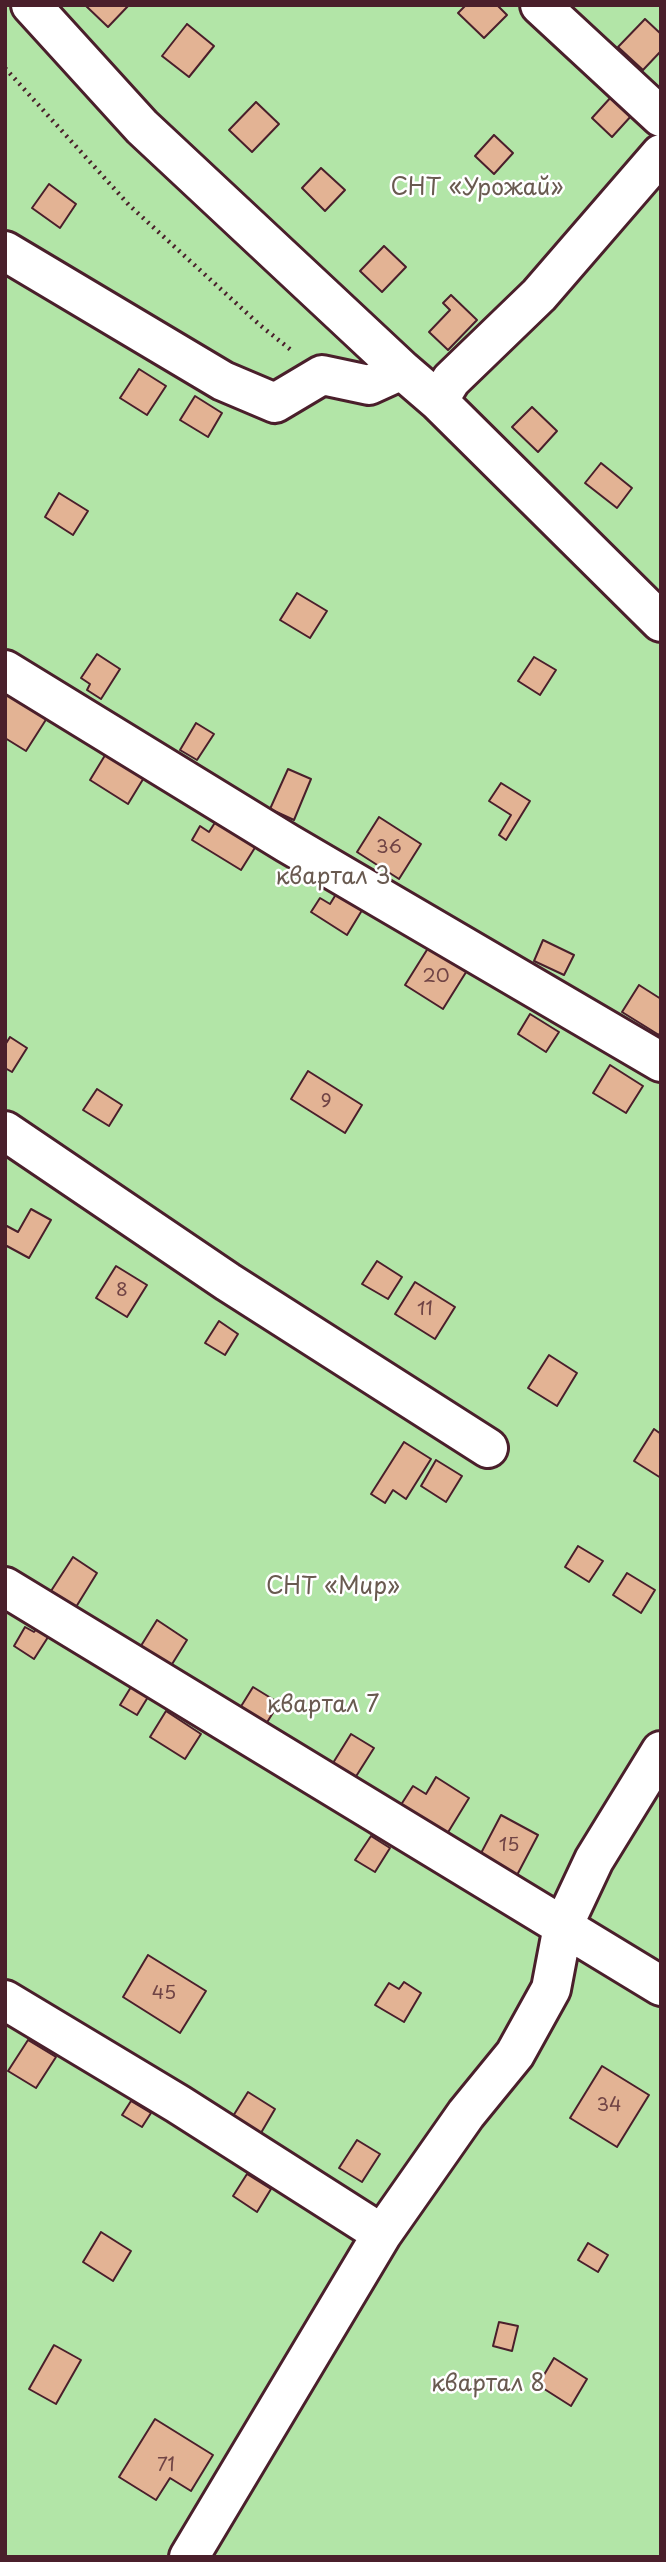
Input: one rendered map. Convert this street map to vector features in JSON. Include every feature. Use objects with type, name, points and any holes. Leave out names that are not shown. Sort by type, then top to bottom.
[{"type":"lane","points":[[31,5],[142,127],[438,401],[661,622]]},
{"type":"lane","points":[[540,5],[661,117]]},
{"type":"lane","points":[[438,401],[451,380],[539,295],[661,154]]},
{"type":"lane","points":[[5,251],[223,380],[275,403],[322,375],[369,385],[402,370]]},
{"type":"lane","points":[[5,670],[287,843],[661,1062]]},
{"type":"lane","points":[[5,1131],[228,1282],[488,1448]]},
{"type":"lane","points":[[5,1587],[661,1986]]},
{"type":"lane","points":[[189,2557],[382,2234],[466,2114],[515,2054],[551,1989],[563,1926],[594,1860],[661,1751]]},
{"type":"lane","points":[[5,2000],[178,2104],[382,2234]]},
{"type":"path","points":[[5,68],[129,205],[261,326],[322,375]]},
{"type":"green space","name":"СНТ «Мир»","points":[[5,5],[661,5],[661,2557],[5,2557]]},
{"type":"building","points":[[85,5],[129,5],[108,27]]},
{"type":"building","points":[[466,5],[497,5],[507,15],[484,38],[458,13]]},
{"type":"building","points":[[645,19],[661,34],[661,51],[643,70],[618,47]]},
{"type":"building","points":[[187,24],[214,46],[189,77],[162,56]]},
{"type":"building","points":[[612,96],[632,115],[612,137],[592,118]]},
{"type":"building","points":[[256,102],[279,124],[252,152],[229,130]]},
{"type":"building","points":[[494,135],[513,153],[494,174],[475,156]]},
{"type":"building","points":[[321,168],[345,190],[325,211],[302,188]]},
{"type":"building","points":[[49,184],[76,204],[60,228],[32,208]]},
{"type":"building","points":[[384,246],[406,267],[382,292],[360,271]]},
{"type":"building","points":[[451,295],[477,320],[448,350],[429,332],[450,310],[443,303]]},
{"type":"building","points":[[139,369],[166,386],[147,415],[120,398]]},
{"type":"building","points":[[195,396],[222,413],[208,437],[180,420]]},
{"type":"building","points":[[532,407],[557,431],[538,452],[512,427]]},
{"type":"building","points":[[601,463],[632,488],[617,508],[585,483]]},
{"type":"building","points":[[59,493],[88,511],[73,535],[45,517]]},
{"type":"building","points":[[297,593],[327,611],[310,638],[280,620]]},
{"type":"building","points":[[97,654],[120,669],[101,699],[87,690],[90,684],[81,678]]},
{"type":"building","points":[[534,657],[556,670],[540,695],[518,681]]},
{"type":"building","points":[[5,692],[47,718],[26,751],[5,738]]},
{"type":"building","points":[[196,723],[214,734],[197,760],[180,750]]},
{"type":"building","points":[[107,752],[145,776],[128,804],[90,780]]},
{"type":"building","points":[[288,769],[311,779],[294,820],[270,809]]},
{"type":"building","points":[[501,783],[530,801],[506,840],[499,835],[511,815],[489,801]]},
{"type":"building","points":[[379,817],[421,844],[399,879],[357,852]]},
{"type":"building","points":[[216,821],[256,846],[241,870],[192,840],[200,826],[209,832]]},
{"type":"building","points":[[338,891],[364,907],[347,935],[311,912],[320,898],[330,904]]},
{"type":"building","points":[[543,940],[574,955],[564,975],[534,961]]},
{"type":"building","points":[[430,945],[468,969],[443,1009],[405,985]]},
{"type":"building","points":[[639,985],[661,999],[659,1035],[622,1012]]},
{"type":"building","points":[[530,1014],[559,1032],[546,1052],[518,1034]]},
{"type":"building","points":[[10,1037],[27,1048],[12,1072],[5,1068],[5,1045]]},
{"type":"building","points":[[610,1065],[643,1086],[626,1113],[593,1093]]},
{"type":"building","points":[[308,1071],[362,1105],[345,1133],[291,1099]]},
{"type":"building","points":[[97,1089],[122,1105],[109,1126],[83,1110]]},
{"type":"building","points":[[31,1209],[51,1220],[29,1258],[5,1245],[5,1225],[18,1232]]},
{"type":"building","points":[[377,1261],[402,1277],[388,1299],[362,1284]]},
{"type":"building","points":[[116,1266],[147,1285],[127,1317],[96,1298]]},
{"type":"building","points":[[415,1282],[455,1307],[435,1339],[395,1314]]},
{"type":"building","points":[[219,1321],[238,1334],[225,1355],[205,1343]]},
{"type":"building","points":[[549,1355],[577,1373],[557,1406],[528,1388]]},
{"type":"building","points":[[654,1429],[661,1434],[661,1478],[634,1461]]},
{"type":"building","points":[[404,1442],[431,1459],[406,1499],[393,1490],[385,1503],[371,1494]]},
{"type":"building","points":[[436,1460],[462,1476],[446,1502],[421,1486]]},
{"type":"building","points":[[578,1546],[603,1561],[589,1582],[565,1567]]},
{"type":"building","points":[[73,1557],[97,1573],[76,1607],[51,1591]]},
{"type":"building","points":[[627,1573],[655,1590],[641,1613],[613,1595]]},
{"type":"building","points":[[157,1620],[187,1640],[169,1669],[139,1649]]},
{"type":"building","points":[[25,1627],[34,1632],[38,1627],[50,1634],[34,1659],[14,1646]]},
{"type":"building","points":[[131,1687],[148,1697],[137,1715],[120,1705]]},
{"type":"building","points":[[253,1687],[279,1703],[266,1724],[240,1708]]},
{"type":"building","points":[[166,1711],[201,1734],[185,1759],[150,1737]]},
{"type":"building","points":[[351,1734],[374,1748],[355,1778],[333,1763]]},
{"type":"building","points":[[436,1777],[469,1798],[447,1834],[397,1811],[413,1786],[426,1794]]},
{"type":"building","points":[[501,1815],[538,1835],[516,1877],[479,1857]]},
{"type":"building","points":[[371,1836],[390,1848],[375,1872],[355,1860]]},
{"type":"building","points":[[148,1955],[206,1991],[180,2033],[123,1997]]},
{"type":"building","points":[[404,1982],[421,1993],[404,2022],[375,2005],[389,1983],[399,1989]]},
{"type":"building","points":[[28,2040],[56,2057],[36,2088],[8,2071]]},
{"type":"building","points":[[602,2066],[649,2095],[617,2147],[570,2118]]},
{"type":"building","points":[[248,2092],[275,2109],[258,2138],[230,2121]]},
{"type":"building","points":[[131,2101],[151,2113],[142,2127],[122,2115]]},
{"type":"building","points":[[357,2140],[380,2154],[362,2182],[339,2168]]},
{"type":"building","points":[[247,2174],[271,2189],[257,2212],[233,2196]]},
{"type":"building","points":[[101,2232],[131,2251],[113,2281],[83,2262]]},
{"type":"building","points":[[588,2243],[608,2255],[598,2272],[578,2260]]},
{"type":"building","points":[[499,2322],[518,2326],[512,2351],[493,2346]]},
{"type":"building","points":[[54,2345],[81,2360],[56,2404],[29,2389]]},
{"type":"building","points":[[554,2358],[587,2379],[571,2406],[538,2385]]},
{"type":"building","points":[[155,2419],[213,2455],[191,2491],[170,2478],[156,2500],[119,2477]]},
{"type":"park label","name":"СНТ «Урожай»","points":[[477,189]]},
{"type":"park label","name":"квартал 3","points":[[333,878]]},
{"type":"park label","name":"квартал 7","points":[[323,1706]]},
{"type":"park label","name":"квартал 8","points":[[488,2385]]}]
